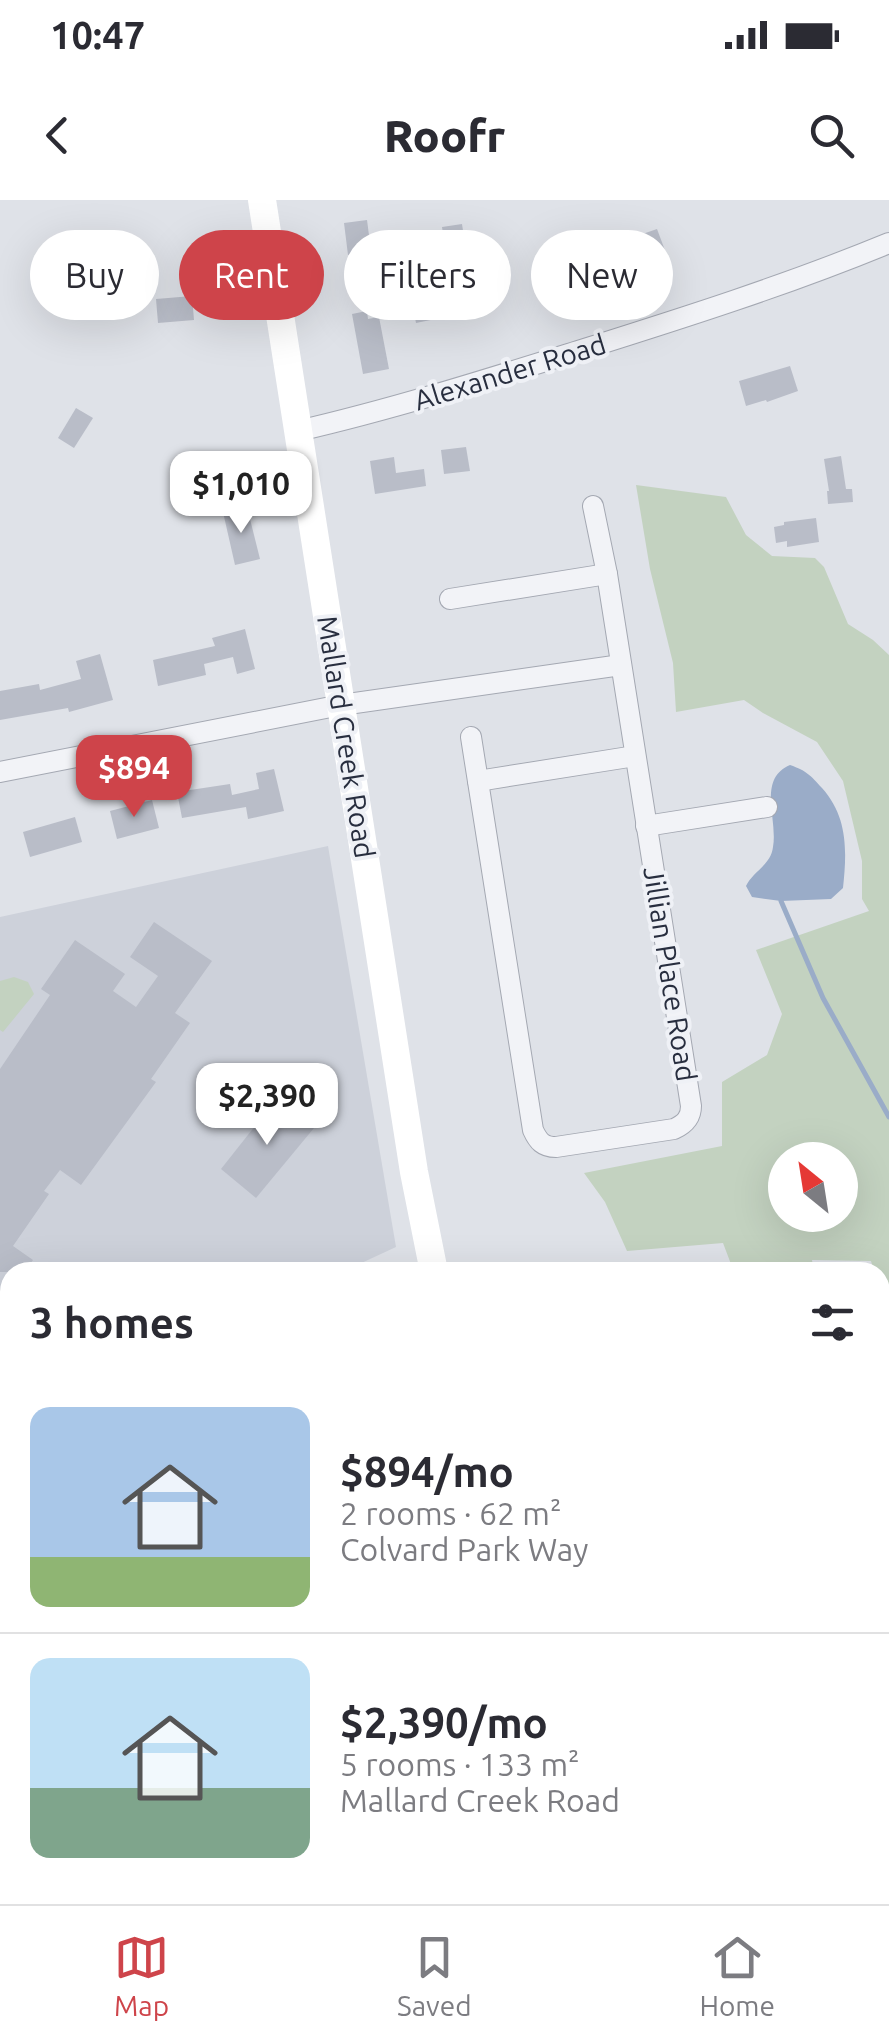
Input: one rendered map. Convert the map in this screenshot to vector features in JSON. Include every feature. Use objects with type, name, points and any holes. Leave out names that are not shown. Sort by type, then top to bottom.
[{"type":"main road","name":"Mallard Creek Road","points":[[262,200],[414,1172],[432,1262]]},
{"type":"street","name":"Alexander Road","points":[[298,430],[382,411],[497,377],[775,288],[889,244]]},
{"type":"street","name":"Jillian Place Road","points":[[471,737],[537,1139],[550,1147],[683,1125],[691,1106],[593,506]]},
{"type":"street","points":[[450,599],[607,574]]},
{"type":"street","points":[[0,772],[340,705],[621,665]]},
{"type":"street","points":[[478,781],[636,756]]},
{"type":"street","points":[[646,826],[766,807]]},
{"type":"shaded area","points":[[328,846],[396,1247],[364,1262],[0,1262],[0,917]]},
{"type":"green space","points":[[636,485],[726,497],[746,535],[772,556],[815,558],[824,567],[848,624],[889,655],[889,1262],[730,1262],[723,1243],[627,1251],[605,1202],[584,1173],[722,1146],[722,1082],[767,1055],[782,1014],[756,950],[869,911],[862,899],[862,861],[843,781],[817,742],[744,700],[676,712],[673,663],[650,569]]},
{"type":"green space","points":[[14,977],[28,982],[34,994],[3,1032],[0,981]]},
{"type":"water","points":[[790,765],[808,774],[822,788],[841,823],[845,848],[843,888],[831,899],[781,901],[752,897],[746,886],[772,853],[771,790],[780,771]]},
{"type":"building","points":[[367,220],[368,230],[345,230],[344,223]]},
{"type":"building","points":[[462,224],[463,230],[442,230],[442,227]]},
{"type":"building","points":[[179,297],[179,320],[194,320],[158,323],[159,299]]},
{"type":"building","points":[[353,320],[380,320],[389,369],[363,374]]},
{"type":"building","points":[[790,366],[798,391],[746,406],[739,381]]},
{"type":"building","points":[[76,408],[93,418],[74,448],[58,438]]},
{"type":"building","points":[[466,447],[470,471],[444,474],[441,450]]},
{"type":"building","points":[[841,456],[846,489],[852,489],[853,502],[828,504],[824,459]]},
{"type":"building","points":[[394,457],[396,473],[424,469],[426,486],[375,494],[370,461]]},
{"type":"building","points":[[247,507],[260,559],[235,565],[223,512]]},
{"type":"building","points":[[816,518],[819,542],[787,547],[787,541],[776,543],[774,527]]},
{"type":"building","points":[[245,629],[255,669],[237,674],[233,657],[204,664],[206,675],[158,686],[153,660],[215,646],[212,638]]},
{"type":"building","points":[[100,654],[113,700],[69,712],[68,708],[0,720],[0,691],[39,684],[40,690],[81,679],[76,661]]},
{"type":"building","points":[[274,769],[284,811],[248,819],[246,807],[182,818],[177,792],[230,784],[232,795],[259,789],[256,773]]},
{"type":"building","points":[[152,800],[159,828],[117,839],[110,811]]},
{"type":"building","points":[[75,817],[82,842],[30,857],[23,832]]},
{"type":"building","points":[[154,922],[212,961],[175,1013],[190,1023],[151,1079],[156,1082],[81,1185],[60,1170],[44,1191],[49,1194],[13,1246],[33,1260],[0,1262],[0,1069],[50,995],[41,989],[75,940],[125,974],[113,991],[136,1007],[158,976],[130,957]]},
{"type":"building","points":[[278,1097],[314,1128],[256,1198],[221,1169]]},
{"type":"waterway","points":[[781,901],[823,998],[889,1117]]}]
